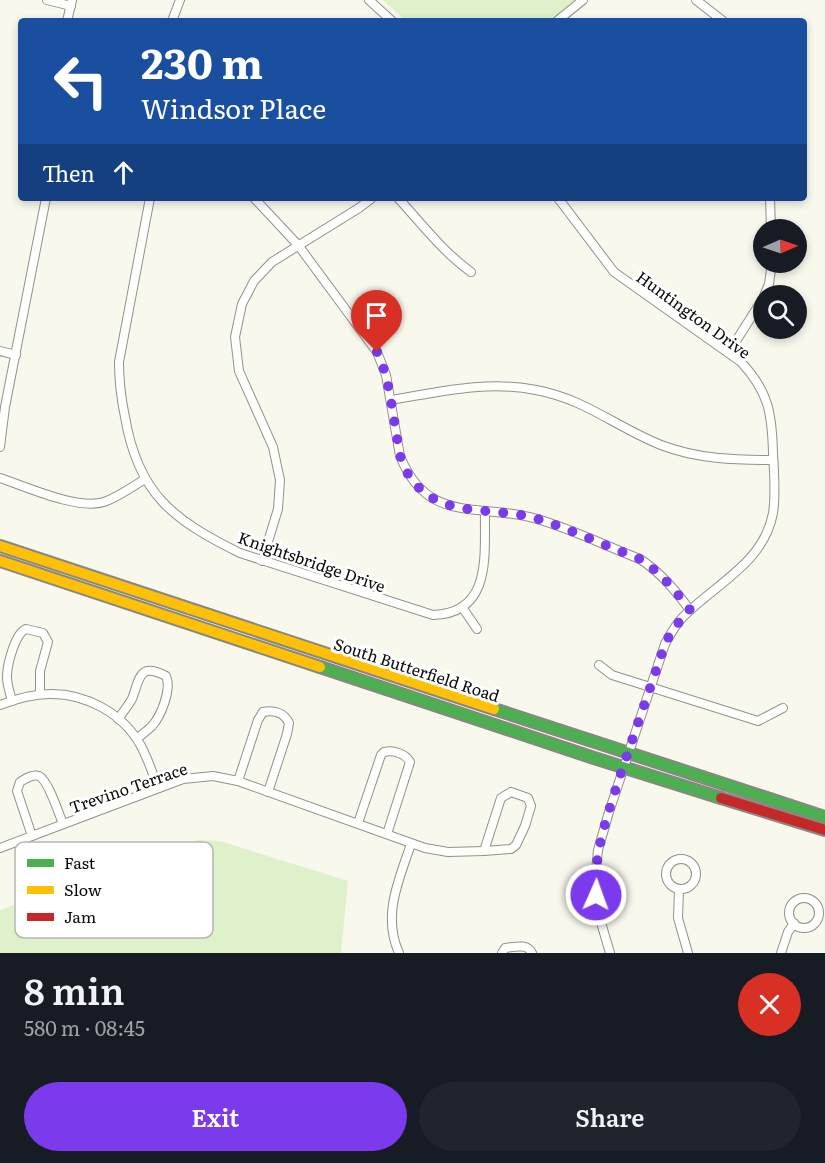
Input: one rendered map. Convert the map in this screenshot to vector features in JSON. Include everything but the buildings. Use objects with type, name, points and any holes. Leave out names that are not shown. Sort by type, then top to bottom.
[{"type":"main road","name":"South Butterfield Road","points":[[0,546],[825,817]]},
{"type":"main road","name":"South Butterfield Road","points":[[0,561],[241,642],[825,830]]},
{"type":"street","points":[[47,0],[71,3],[68,18]]},
{"type":"street","points":[[173,18],[180,0]]},
{"type":"street","points":[[369,0],[389,18]]},
{"type":"street","points":[[561,18],[583,0]]},
{"type":"street","points":[[696,0],[719,18]]},
{"type":"street","points":[[0,447],[45,201]]},
{"type":"street","name":"Knightsbridge Drive","points":[[149,201],[119,362],[119,384],[129,444],[145,479],[160,500],[188,524],[240,553],[262,561],[423,613],[439,615],[462,607]]},
{"type":"street","points":[[257,201],[298,245],[377,352],[386,375],[400,456],[412,479],[427,494],[459,509],[513,514],[540,520],[640,559],[654,568],[670,584],[690,610]]},
{"type":"street","points":[[262,561],[278,510],[279,471],[273,447],[239,371],[236,350],[237,323],[242,304],[254,281],[272,262],[368,201]]},
{"type":"street","points":[[401,201],[458,263],[471,272]]},
{"type":"street","name":"Huntington Drive","points":[[560,201],[614,272],[729,352],[754,375],[766,398],[772,425],[774,505],[770,526],[762,542],[747,562],[690,610],[673,629],[665,644],[623,766],[598,850],[595,881],[599,922],[610,953]]},
{"type":"street","points":[[770,201],[771,219]]},
{"type":"street","points":[[729,352],[753,314]]},
{"type":"street","points":[[0,351],[16,355]]},
{"type":"street","points":[[391,400],[477,386],[536,390],[585,405],[635,433],[676,450],[715,458],[774,460]]},
{"type":"street","points":[[0,478],[70,501],[90,505],[111,499],[145,479]]},
{"type":"street","points":[[477,628],[462,607],[474,595],[483,576],[485,512]]},
{"type":"street","points":[[12,701],[8,685],[9,663],[19,634],[26,629],[43,633],[48,642],[40,671],[40,694]]},
{"type":"street","points":[[599,665],[612,675],[758,721],[783,708]]},
{"type":"street","points":[[118,718],[131,701],[143,672],[156,671],[166,676],[168,685],[159,714],[151,726],[136,739]]},
{"type":"street","points":[[0,705],[50,693],[81,698],[106,710],[118,718],[142,747],[158,788]]},
{"type":"street","points":[[238,781],[258,720],[263,712],[283,714],[289,723],[288,731],[268,792]]},
{"type":"street","points":[[358,824],[381,755],[390,751],[399,753],[410,762],[387,834]]},
{"type":"street","name":"Trevino Terrace","points":[[32,836],[17,791],[20,782],[32,776],[38,776],[45,781],[63,824]]},
{"type":"street","name":"Trevino Terrace","points":[[16,842],[158,788],[196,776],[213,776],[238,781],[411,844],[448,852],[484,851],[511,849],[516,845],[525,826],[531,806],[528,798],[511,792],[501,798],[484,851]]},
{"type":"street","name":"Trevino Terrace","points":[[0,848],[15,842]]},
{"type":"street","points":[[399,953],[394,940],[391,908],[411,844]]},
{"type":"street","points":[[679,889],[678,918],[688,953]]},
{"type":"street","points":[[781,953],[788,932],[794,923]]},
{"type":"street","points":[[502,953],[505,948],[523,946],[530,949],[531,953]]},
{"type":"green space","points":[[383,0],[575,0],[554,18],[403,18]]},
{"type":"green space","points":[[220,841],[348,881],[341,953],[0,953],[0,910],[15,905],[15,938],[213,938],[213,842],[192,842]]},
{"type":"traffic: fast","points":[[320,667],[721,798]]},
{"type":"traffic: fast","points":[[494,709],[825,817]]},
{"type":"traffic: slow","points":[[0,546],[494,709]]},
{"type":"traffic: slow","points":[[0,561],[320,667]]},
{"type":"traffic: jam","points":[[721,798],[825,830]]},
{"type":"route","points":[[377,352],[386,375],[400,456],[412,479],[427,494],[459,509],[503,512],[540,520],[640,559],[654,568],[670,584],[690,610],[673,629],[665,644],[623,766],[598,850],[596,895]]}]
